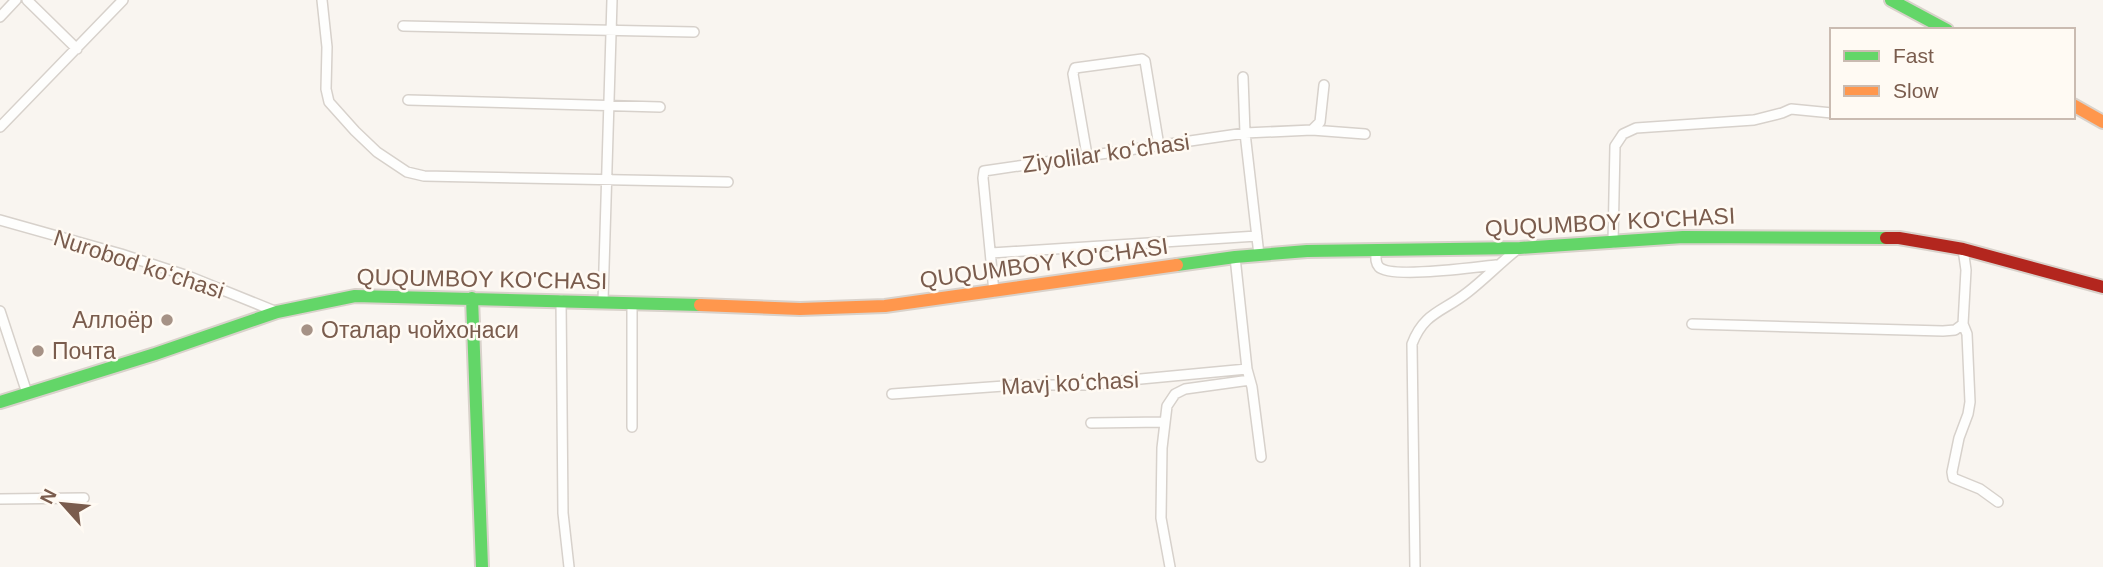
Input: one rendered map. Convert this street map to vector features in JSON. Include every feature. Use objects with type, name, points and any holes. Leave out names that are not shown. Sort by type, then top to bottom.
[{"type":"main road","points":[[1891,0],[1944,28]]},
{"type":"main road","points":[[2075,106],[2103,122]]},
{"type":"main road","name":"QUQUMBOY KO'CHASI","points":[[0,402],[277,312],[355,296],[812,309],[885,306],[1235,257],[1307,251],[1520,248],[1683,237],[1899,238],[1964,248],[2103,287]]},
{"type":"main road","points":[[472,298],[482,567]]},
{"type":"street","points":[[0,17],[16,0]]},
{"type":"street","points":[[27,0],[77,49]]},
{"type":"street","points":[[0,127],[123,0]]},
{"type":"street","points":[[322,0],[327,47],[326,89],[330,102],[337,113],[377,152],[407,172],[424,176],[728,182]]},
{"type":"street","points":[[603,301],[612,0]]},
{"type":"street","points":[[404,26],[694,32]]},
{"type":"street","points":[[1087,155],[1073,74],[1075,68],[1142,59],[1145,61],[1159,146]]},
{"type":"street","points":[[1243,77],[1245,133],[1259,255]]},
{"type":"street","points":[[1312,130],[1320,122],[1324,85]]},
{"type":"street","points":[[408,100],[660,107]]},
{"type":"street","points":[[1614,243],[1615,146],[1623,134],[1636,128],[1754,120],[1791,108],[1830,113]]},
{"type":"street","name":"Ziyolilar koʻchasi","points":[[991,253],[984,171],[1245,133],[1312,130],[1365,134]]},
{"type":"street","name":"Nurobod koʻchasi","points":[[0,220],[121,254],[198,280],[277,312]]},
{"type":"street","points":[[994,292],[991,253],[1257,236]]},
{"type":"street","points":[[1415,567],[1412,344],[1426,319],[1467,293],[1520,248]]},
{"type":"street","points":[[1964,248],[1966,270],[1963,324],[1967,334],[1970,402],[1952,472],[1953,478],[1980,489],[1998,502]]},
{"type":"street","points":[[1376,251],[1379,267],[1387,272],[1414,277],[1497,265]]},
{"type":"street","points":[[1235,257],[1247,369],[1261,457]]},
{"type":"street","points":[[561,300],[563,513],[569,567]]},
{"type":"street","points":[[632,303],[632,427]]},
{"type":"street","points":[[0,311],[27,393]]},
{"type":"street","points":[[1692,324],[1943,331],[1955,330],[1963,324]]},
{"type":"street","name":"Mavj koʻchasi","points":[[892,394],[1019,385],[1093,386],[1247,369]]},
{"type":"street","name":"Mavj koʻchasi","points":[[1170,567],[1161,518],[1162,448],[1167,406],[1179,391],[1250,380]]},
{"type":"street","name":"Mavj koʻchasi","points":[[1091,423],[1164,422]]},
{"type":"street","points":[[0,499],[84,498]]},
{"type":"street","points":[[469,567],[482,567]]},
{"type":"traffic: fast","points":[[1891,0],[1943,28]]},
{"type":"traffic: fast","points":[[1177,265],[1307,251],[1520,248],[1683,237],[1886,238]]},
{"type":"traffic: fast","points":[[0,402],[155,354],[277,312],[355,296],[700,305]]},
{"type":"traffic: fast","points":[[472,298],[482,567]]},
{"type":"traffic: slow","points":[[2075,106],[2103,122]]},
{"type":"traffic: slow","points":[[700,305],[800,309],[885,306],[1177,265]]},
{"type":"traffic: jam","points":[[1886,238],[1963,249],[2103,287]]},
{"type":"place","name":"Аллоёр","points":[[167,320]]},
{"type":"place","name":"Оталар чойхонаси","points":[[307,330]]},
{"type":"place","name":"Почта","points":[[38,351]]}]
